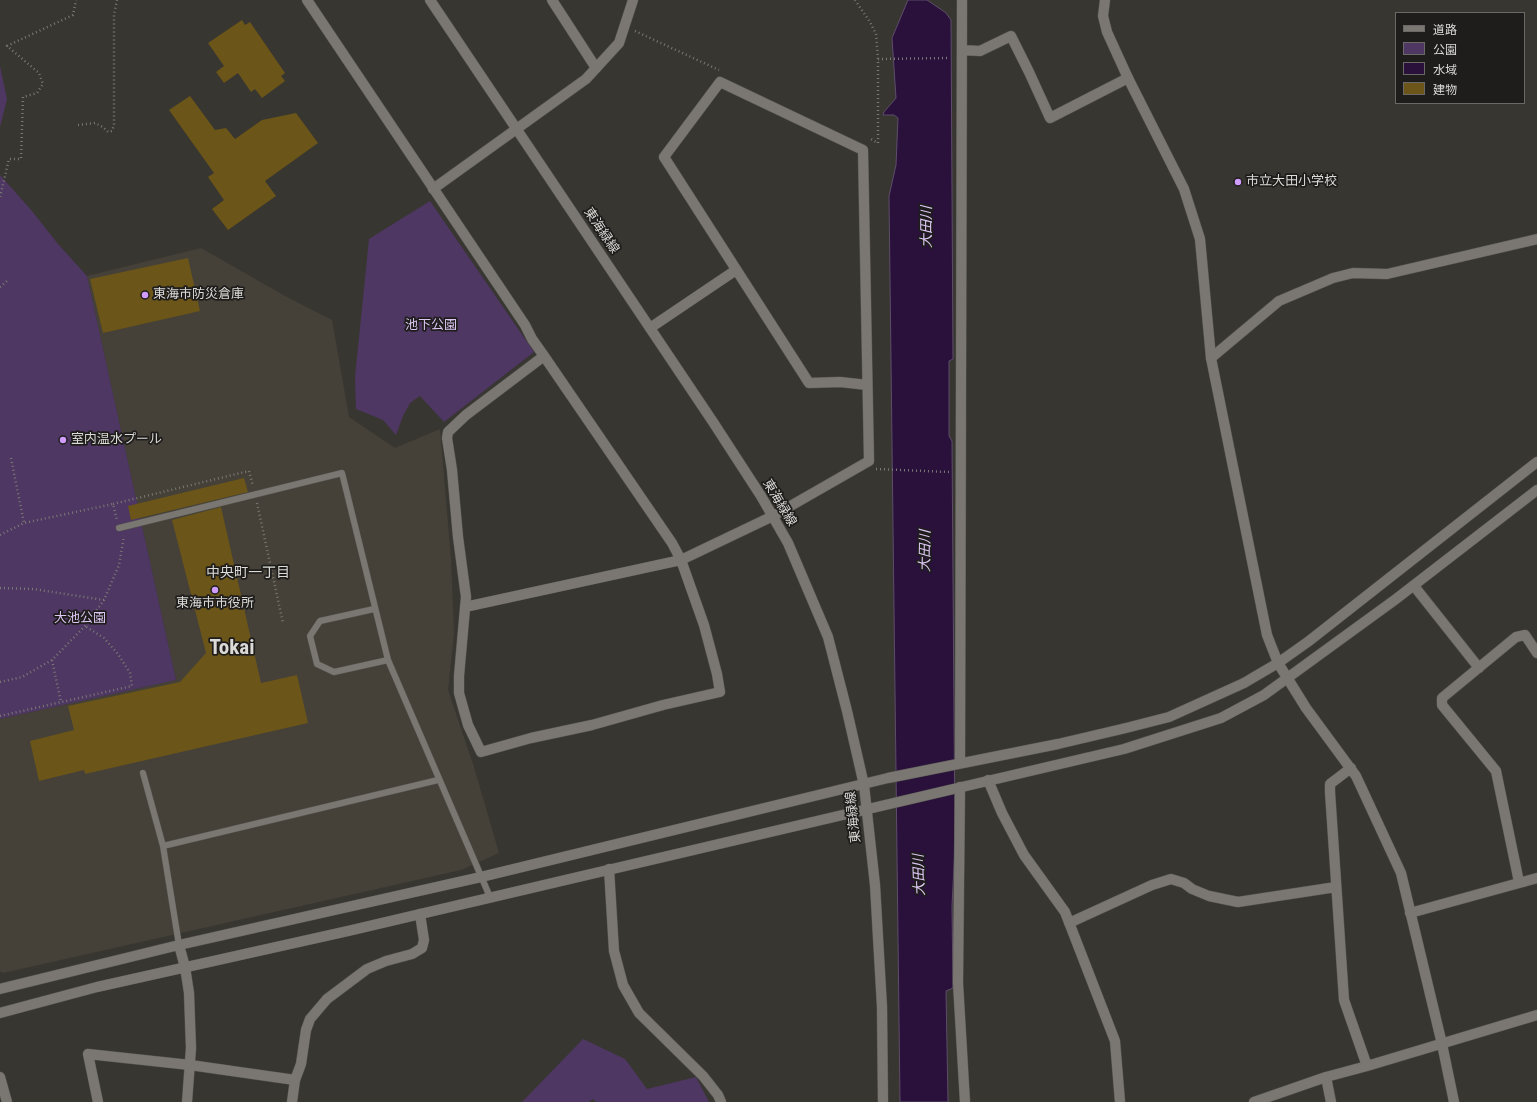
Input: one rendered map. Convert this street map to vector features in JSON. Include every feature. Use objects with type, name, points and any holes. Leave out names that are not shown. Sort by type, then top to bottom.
[{"type":"street","points":[[307,0],[521,318],[532,339],[544,356],[672,543],[681,560],[704,625],[720,692],[531,738],[481,752],[468,725],[459,693],[458,676],[466,597],[447,438],[448,432],[466,415],[544,356]]},
{"type":"street","name":"東海緑線","points":[[430,0],[713,422],[774,516],[788,543],[828,637],[864,785],[867,809],[875,885],[882,999],[883,1102]]},
{"type":"street","points":[[552,0],[596,68]]},
{"type":"street","points":[[433,189],[586,79],[619,43],[633,0]]},
{"type":"street","points":[[957,764],[962,0]]},
{"type":"street","points":[[1105,0],[1103,16],[1107,32],[1128,78],[1184,189],[1200,239],[1211,358],[1267,635],[1278,663],[1306,708],[1356,776],[1401,873],[1442,1044],[1454,1102]]},
{"type":"street","points":[[962,50],[980,51],[1011,36],[1030,72],[1050,118],[1128,78]]},
{"type":"street","points":[[465,607],[681,560],[774,516],[869,461],[864,150],[720,82],[664,157],[809,382],[840,382],[867,385]]},
{"type":"street","points":[[1211,358],[1279,301],[1333,278],[1353,273],[1387,274],[1537,238]]},
{"type":"street","points":[[650,328],[736,270]]},
{"type":"street","points":[[0,989],[180,945],[482,877],[888,778],[1081,738],[1169,717],[1244,684],[1278,663],[1309,641],[1537,462]]},
{"type":"street","points":[[0,1012],[97,987],[420,914],[1124,749],[1221,718],[1264,695],[1288,678],[1414,586],[1537,490]]},
{"type":"street","points":[[1414,586],[1479,668]]},
{"type":"street","points":[[1519,882],[1496,771],[1442,704],[1442,698],[1516,636],[1525,634],[1537,653]]},
{"type":"street","points":[[1351,768],[1330,784],[1344,1000],[1367,1066]]},
{"type":"street","points":[[988,780],[1002,814],[1024,855],[1064,912],[1069,923],[1115,1041],[1120,1102]]},
{"type":"street","points":[[957,788],[958,983],[965,1102]]},
{"type":"street","points":[[609,869],[614,951],[623,985],[639,1014],[703,1076],[718,1095],[721,1102]]},
{"type":"street","points":[[1410,913],[1537,878]]},
{"type":"street","points":[[1069,923],[1152,885],[1171,880],[1184,883],[1192,889],[1209,896],[1238,902],[1336,887]]},
{"type":"street","points":[[292,1102],[295,1080],[301,1064],[306,1030],[310,1019],[327,999],[367,969],[386,961],[412,954],[422,948],[424,940],[420,914]]},
{"type":"street","points":[[180,945],[189,993],[191,1048],[187,1102]]},
{"type":"street","points":[[1254,1102],[1326,1077],[1537,1015]]},
{"type":"street","points":[[98,1102],[88,1054],[190,1065],[295,1080]]},
{"type":"street","points":[[0,1077],[7,1102]]},
{"type":"street","points":[[1326,1077],[1331,1102]]},
{"type":"lane","points":[[119,528],[342,473],[374,609],[388,660],[438,780],[490,897]]},
{"type":"lane","points":[[374,609],[320,621],[310,636],[317,664],[334,672],[388,660]]},
{"type":"lane","points":[[143,773],[163,846],[180,945]]},
{"type":"lane","points":[[163,846],[438,780]]},
{"type":"path","points":[[0,197],[9,159],[20,159],[23,97],[37,93],[43,84],[39,73],[7,46],[73,15],[76,0]]},
{"type":"path","points":[[78,125],[95,123],[103,127],[108,132],[112,131],[114,125],[114,15],[117,0]]},
{"type":"path","points":[[855,0],[870,22],[876,34],[878,59],[878,142]]},
{"type":"path","points":[[878,59],[955,58]]},
{"type":"path","points":[[0,287],[7,281]]},
{"type":"path","points":[[11,458],[24,523]]},
{"type":"path","points":[[876,470],[951,472]]},
{"type":"path","points":[[0,535],[24,523],[113,504],[249,471],[283,623]]},
{"type":"path","points":[[113,504],[119,528]]},
{"type":"path","points":[[0,682],[22,677],[52,660],[85,626],[104,600],[119,565],[126,526]]},
{"type":"path","points":[[0,588],[33,589],[104,600]]},
{"type":"path","points":[[0,716],[132,686],[130,673],[118,654],[104,638],[85,626]]},
{"type":"path","points":[[52,660],[61,702]]},
{"type":"shaded area","points":[[201,248],[285,296],[332,320],[349,417],[395,448],[440,429],[451,559],[454,633],[448,690],[474,767],[499,853],[461,870],[3,973],[0,971],[0,719],[176,680],[87,276]]},
{"type":"green space","points":[[0,66],[7,99],[0,127]]},
{"type":"green space","name":"大池公園","points":[[0,175],[87,276],[176,680],[0,719]]},
{"type":"green space","name":"池下公園","points":[[430,201],[534,352],[444,422],[420,396],[410,403],[403,416],[396,435],[383,420],[356,409],[355,377],[369,239]]},
{"type":"green space","points":[[583,1039],[625,1059],[647,1089],[696,1077],[709,1102],[596,1102],[593,1099],[589,1102],[522,1102]]},
{"type":"water","name":"大田川","points":[[908,0],[927,0],[946,13],[951,20],[953,359],[949,361],[949,436],[952,441],[955,846],[952,906],[953,988],[946,991],[948,1102],[900,1102],[889,196],[896,165],[898,118],[894,115],[883,115],[896,98],[892,38]]},
{"type":"building","points":[[242,20],[245,25],[250,22],[285,73],[281,76],[285,81],[262,98],[255,89],[251,92],[238,73],[224,83],[216,72],[224,66],[208,43]]},
{"type":"building","points":[[190,96],[215,130],[226,128],[235,139],[262,120],[296,113],[318,143],[265,181],[276,196],[228,230],[212,209],[224,200],[208,177],[214,173],[169,110]]},
{"type":"building","name":"東海市防災倉庫","points":[[188,258],[200,311],[103,333],[90,279]]},
{"type":"building","points":[[244,478],[248,492],[131,520],[128,506]]},
{"type":"building","name":"東海市市役所","points":[[221,507],[261,683],[297,675],[308,723],[85,774],[84,770],[39,781],[30,741],[74,730],[68,706],[180,682],[206,653],[172,520]]},
{"type":"place","name":"市立大田小学校","points":[[1238,182]]},
{"type":"place","name":"東海市防災倉庫","points":[[145,295]]},
{"type":"place","name":"室内温水プール","points":[[63,440]]},
{"type":"place","name":"東海市市役所","points":[[215,590]]},
{"type":"district","name":"中央町一丁目","points":[[248,573]]},
{"type":"district","name":"Tokai","points":[[232,649]]}]
